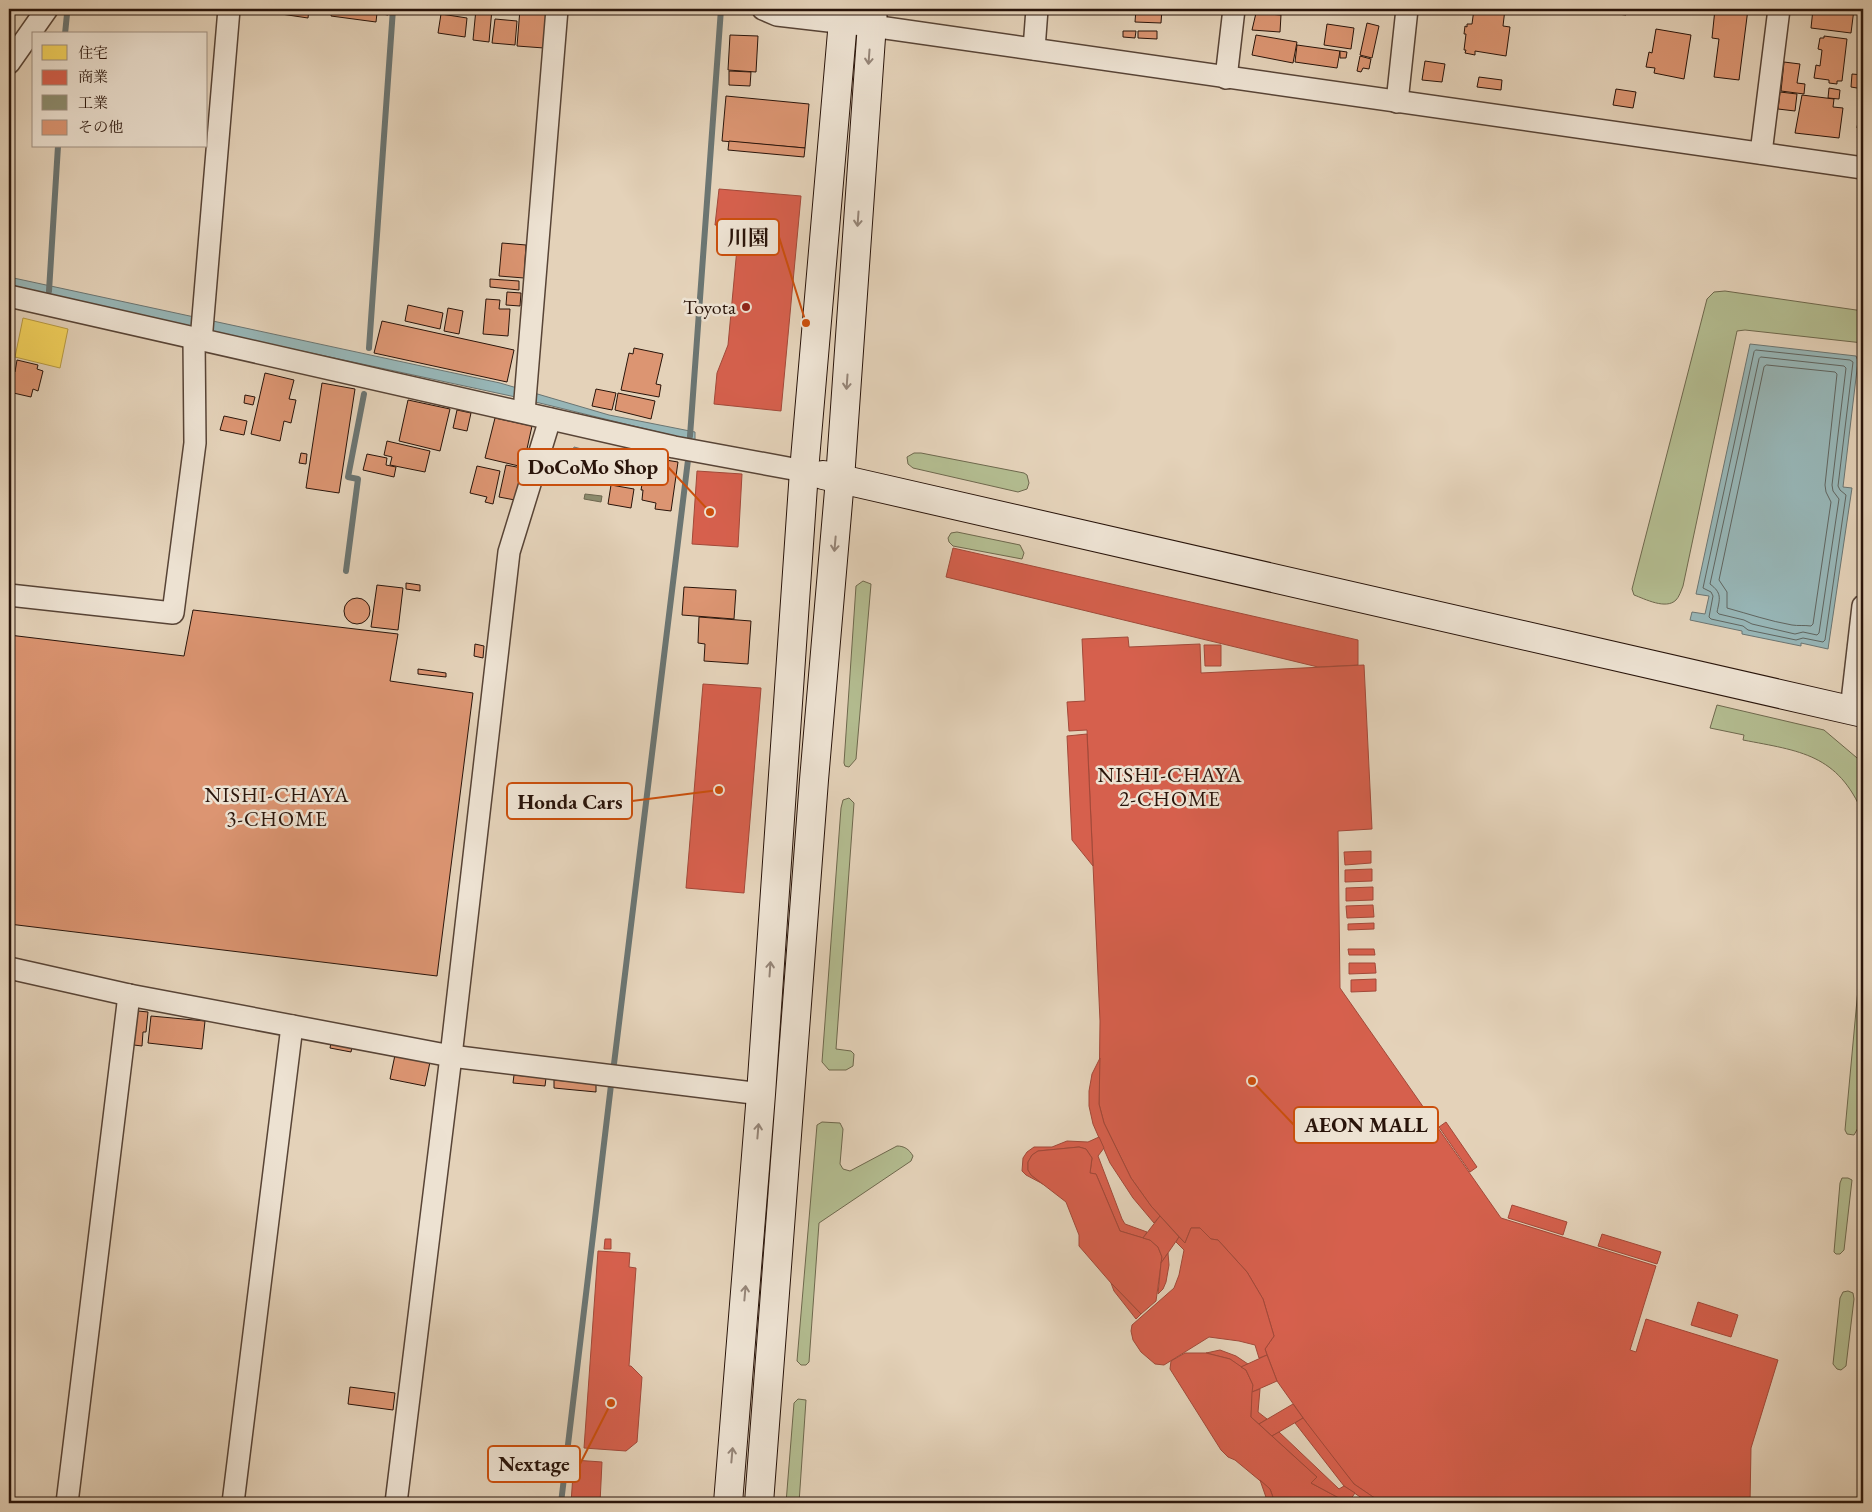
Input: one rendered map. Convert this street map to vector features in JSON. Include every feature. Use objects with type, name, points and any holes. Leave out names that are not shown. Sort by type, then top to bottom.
[{"type":"street","points":[[9,63],[48,9]]},
{"type":"street","points":[[9,595],[173,613],[195,443],[200,332],[229,9]]},
{"type":"street","points":[[525,401],[557,9]]},
{"type":"street","points":[[763,9],[777,15],[872,17],[1034,50],[1863,168]]},
{"type":"street","points":[[1034,50],[1037,9]]},
{"type":"street","points":[[1226,78],[1234,9]]},
{"type":"street","points":[[1397,102],[1407,9]]},
{"type":"street","points":[[1761,153],[1779,9]]},
{"type":"street","points":[[728,1503],[761,1094],[804,471],[844,16]]},
{"type":"street","points":[[760,1503],[814,780],[840,479],[872,17]]},
{"type":"street","points":[[9,296],[200,332],[525,401],[550,419],[674,448],[840,479],[1857,712],[1863,606]]},
{"type":"street","points":[[396,1503],[451,1056],[509,552],[550,419]]},
{"type":"street","points":[[9,968],[129,995],[451,1056],[761,1094]]},
{"type":"street","points":[[67,1503],[129,995]]},
{"type":"street","points":[[233,1503],[292,1026]]},
{"type":"green space","points":[[1725,291],[1863,311],[1863,343],[1745,330],[1737,331],[1683,586],[1678,597],[1672,603],[1655,603],[1634,595],[1632,589],[1707,299],[1714,292]]},
{"type":"green space","points":[[914,453],[1024,473],[1027,475],[1029,483],[1027,489],[1018,492],[913,468],[908,464],[907,457]]},
{"type":"green space","points":[[957,532],[1020,545],[1024,553],[1022,559],[953,546],[948,538],[951,533]]},
{"type":"green space","points":[[863,581],[871,584],[856,759],[849,767],[845,766],[844,763],[856,586]]},
{"type":"green space","points":[[1717,705],[1824,730],[1863,763],[1863,814],[1853,794],[1842,779],[1829,767],[1815,759],[1799,752],[1743,740],[1744,735],[1710,728]]},
{"type":"green space","points":[[849,798],[854,803],[836,1049],[851,1051],[854,1054],[853,1066],[846,1070],[829,1070],[822,1062],[841,808],[843,800]]},
{"type":"green space","points":[[1863,935],[1863,1077],[1858,1128],[1854,1135],[1847,1134],[1845,1130]]},
{"type":"green space","points":[[822,1122],[840,1123],[843,1129],[840,1164],[843,1169],[850,1171],[897,1146],[906,1148],[913,1156],[911,1161],[819,1223],[809,1362],[806,1365],[801,1365],[797,1361],[817,1125]]},
{"type":"green space","points":[[1842,1178],[1852,1180],[1844,1250],[1840,1254],[1836,1254],[1834,1252]]},
{"type":"green space","points":[[1843,1292],[1853,1293],[1854,1299],[1846,1366],[1841,1370],[1837,1369],[1833,1364],[1840,1298]]},
{"type":"green space","points":[[798,1399],[806,1400],[799,1503],[786,1503],[794,1403]]},
{"type":"water","points":[[9,277],[500,383],[609,415],[695,432],[695,441],[511,396],[190,327],[9,285]]},
{"type":"water","points":[[1750,344],[1856,356],[1858,361],[1843,487],[1852,488],[1828,649],[1801,643],[1801,646],[1742,634],[1742,631],[1690,620],[1692,612],[1705,614],[1709,596],[1696,594]]},
{"type":"water","points":[[574,447],[605,455],[604,460],[599,458],[595,471],[582,468],[579,478],[573,476],[576,466],[569,464]]},
{"type":"building: 住宅","points":[[23,318],[68,329],[60,368],[15,357]]},
{"type":"building: 商業","points":[[719,189],[801,196],[781,411],[714,404],[717,373],[728,345],[739,227],[715,225]]},
{"type":"building: 商業","points":[[697,471],[742,474],[738,547],[692,544]]},
{"type":"building: 商業","points":[[953,548],[1358,640],[1358,665],[1318,667],[946,577]]},
{"type":"building: 商業","points":[[1128,637],[1129,647],[1200,644],[1201,673],[1364,665],[1372,829],[1338,831],[1340,988],[1501,1218],[1656,1266],[1630,1350],[1636,1352],[1646,1319],[1778,1360],[1751,1448],[1750,1503],[1382,1503],[1354,1484],[1321,1443],[1277,1381],[1265,1349],[1274,1336],[1263,1299],[1247,1272],[1218,1240],[1211,1239],[1200,1228],[1191,1228],[1185,1243],[1151,1206],[1131,1178],[1104,1123],[1099,1104],[1100,1021],[1087,730],[1069,731],[1067,702],[1085,701],[1082,639]]},
{"type":"building: 商業","points":[[1204,645],[1221,645],[1221,666],[1205,666]]},
{"type":"building: 商業","points":[[703,684],[761,688],[744,893],[686,888]]},
{"type":"building: 商業","points":[[1087,734],[1093,866],[1072,840],[1067,736]]},
{"type":"building: 商業","points":[[1371,851],[1371,863],[1345,865],[1344,852]]},
{"type":"building: 商業","points":[[1372,869],[1372,881],[1345,882],[1345,870]]},
{"type":"building: 商業","points":[[1373,887],[1373,900],[1346,901],[1346,888]]},
{"type":"building: 商業","points":[[1373,905],[1374,917],[1347,918],[1346,906]]},
{"type":"building: 商業","points":[[1374,923],[1374,929],[1348,930],[1348,924]]},
{"type":"building: 商業","points":[[1348,949],[1374,949],[1375,955],[1349,955]]},
{"type":"building: 商業","points":[[1349,963],[1375,963],[1376,973],[1349,974]]},
{"type":"building: 商業","points":[[1376,979],[1376,991],[1351,992],[1351,980]]},
{"type":"building: 商業","points":[[1100,1058],[1099,1104],[1104,1123],[1131,1178],[1160,1216],[1154,1223],[1133,1198],[1110,1163],[1093,1124],[1089,1106],[1089,1091],[1092,1074]]},
{"type":"building: 商業","points":[[1446,1122],[1477,1167],[1470,1172],[1439,1127]]},
{"type":"building: 商業","points":[[1099,1137],[1104,1148],[1098,1156],[1122,1219],[1125,1224],[1147,1232],[1143,1238],[1120,1231],[1096,1174],[1090,1173],[1092,1158],[1086,1149],[1079,1147],[1038,1151],[1032,1155],[1028,1162],[1028,1170],[1031,1175],[1043,1184],[1022,1171],[1023,1158],[1034,1147],[1052,1147],[1067,1141],[1088,1142]]},
{"type":"building: 商業","points":[[1079,1147],[1086,1149],[1092,1158],[1090,1173],[1096,1174],[1120,1231],[1150,1240],[1158,1247],[1162,1257],[1156,1301],[1141,1314],[1079,1246],[1079,1235],[1066,1202],[1031,1175],[1028,1170],[1028,1162],[1032,1155],[1038,1151]]},
{"type":"building: 商業","points":[[1512,1205],[1567,1222],[1563,1235],[1508,1218]]},
{"type":"building: 商業","points":[[1160,1216],[1179,1237],[1161,1263],[1162,1257],[1158,1247],[1150,1240],[1143,1238]]},
{"type":"building: 商業","points":[[1191,1228],[1200,1228],[1211,1239],[1218,1240],[1247,1272],[1263,1299],[1274,1336],[1265,1349],[1267,1355],[1259,1358],[1255,1345],[1209,1337],[1164,1365],[1155,1364],[1141,1352],[1133,1340],[1132,1325],[1174,1288],[1179,1275],[1184,1250],[1176,1242],[1179,1237],[1185,1243]]},
{"type":"building: 商業","points":[[1602,1234],[1661,1252],[1657,1264],[1598,1246]]},
{"type":"building: 商業","points":[[605,1239],[611,1239],[611,1249],[604,1249]]},
{"type":"building: 商業","points":[[598,1251],[630,1253],[629,1267],[636,1268],[629,1366],[642,1377],[637,1442],[626,1451],[584,1448]]},
{"type":"building: 商業","points":[[1168,1253],[1169,1265],[1166,1282],[1158,1294],[1161,1263]]},
{"type":"building: 商業","points":[[1111,1283],[1141,1314],[1136,1319],[1114,1291]]},
{"type":"building: 商業","points":[[1698,1302],[1738,1315],[1731,1337],[1691,1325]]},
{"type":"building: 商業","points":[[1220,1350],[1236,1356],[1248,1364],[1241,1367],[1230,1359],[1206,1353]]},
{"type":"building: 商業","points":[[1185,1353],[1206,1353],[1230,1359],[1246,1370],[1253,1385],[1251,1417],[1317,1477],[1311,1483],[1339,1498],[1338,1503],[1275,1503],[1270,1489],[1235,1460],[1228,1457],[1221,1450],[1170,1369],[1171,1361]]},
{"type":"building: 商業","points":[[1267,1355],[1277,1381],[1252,1392],[1253,1385],[1246,1370],[1241,1367]]},
{"type":"building: 商業","points":[[1260,1389],[1258,1412],[1267,1419],[1259,1424],[1251,1417],[1252,1392]]},
{"type":"building: 商業","points":[[1293,1404],[1303,1418],[1272,1436],[1259,1424]]},
{"type":"building: 商業","points":[[1303,1418],[1354,1484],[1382,1503],[1369,1503],[1344,1486],[1295,1423]]},
{"type":"building: 商業","points":[[1279,1432],[1339,1489],[1344,1486],[1355,1493],[1348,1503],[1338,1503],[1339,1498],[1311,1483],[1317,1477],[1272,1436]]},
{"type":"building: 商業","points":[[574,1460],[602,1462],[600,1503],[571,1503]]},
{"type":"building: 商業","points":[[1260,1480],[1270,1489],[1275,1503],[1268,1503]]},
{"type":"building: 工業","points":[[585,494],[602,496],[601,502],[584,499]]},
{"type":"building: その他","points":[[245,9],[268,9],[267,14],[245,11]]},
{"type":"building: その他","points":[[282,9],[309,9],[308,18],[281,14]]},
{"type":"building: その他","points":[[332,9],[389,9],[388,15],[377,13],[376,22],[331,16]]},
{"type":"building: その他","points":[[444,9],[464,9],[463,11]]},
{"type":"building: その他","points":[[476,9],[492,9],[489,42],[473,40]]},
{"type":"building: その他","points":[[520,9],[548,9],[544,48],[517,46]]},
{"type":"building: その他","points":[[1136,9],[1162,9],[1161,23],[1135,22]]},
{"type":"building: その他","points":[[1334,9],[1360,9],[1360,14]]},
{"type":"building: その他","points":[[1474,9],[1505,9],[1503,26],[1510,27],[1506,56],[1475,51],[1475,55],[1465,53],[1465,26],[1467,27],[1467,24],[1472,24]]},
{"type":"building: その他","points":[[1592,9],[1627,9],[1626,15],[1592,11]]},
{"type":"building: その他","points":[[1715,9],[1748,9],[1739,80],[1714,77],[1719,39],[1712,38]]},
{"type":"building: その他","points":[[1813,9],[1854,9],[1851,33],[1811,28]]},
{"type":"building: その他","points":[[1256,13],[1281,15],[1280,32],[1252,30]]},
{"type":"building: その他","points":[[441,14],[467,18],[465,37],[438,33]]},
{"type":"building: その他","points":[[495,19],[517,21],[515,45],[492,43]]},
{"type":"building: その他","points":[[1367,23],[1379,26],[1372,58],[1360,55]]},
{"type":"building: その他","points":[[1327,24],[1354,28],[1351,49],[1324,45]]},
{"type":"building: その他","points":[[1656,29],[1691,35],[1684,79],[1654,73],[1655,68],[1646,67],[1649,52],[1652,53]]},
{"type":"building: その他","points":[[1123,31],[1136,31],[1135,38],[1123,37]]},
{"type":"building: その他","points":[[1138,31],[1157,31],[1157,39],[1138,38]]},
{"type":"building: その他","points":[[730,35],[758,36],[756,72],[728,70]]},
{"type":"building: その他","points":[[1256,35],[1297,42],[1293,63],[1252,55]]},
{"type":"building: その他","points":[[1824,36],[1847,39],[1842,81],[1837,81],[1837,84],[1829,83],[1829,80],[1814,78],[1816,65],[1820,66],[1822,50],[1818,49],[1820,38],[1824,38]]},
{"type":"building: その他","points":[[1297,45],[1340,51],[1337,68],[1295,62]]},
{"type":"building: その他","points":[[1340,51],[1347,52],[1346,58],[1340,58]]},
{"type":"building: その他","points":[[1360,56],[1371,59],[1369,69],[1363,68],[1361,72],[1357,71]]},
{"type":"building: その他","points":[[1425,61],[1445,64],[1442,82],[1422,80]]},
{"type":"building: その他","points":[[1784,62],[1800,64],[1797,83],[1805,84],[1804,94],[1781,91]]},
{"type":"building: その他","points":[[729,71],[751,72],[750,86],[729,85]]},
{"type":"building: その他","points":[[1852,74],[1863,75],[1863,89],[1851,87]]},
{"type":"building: その他","points":[[1479,77],[1502,80],[1501,90],[1477,87]]},
{"type":"building: その他","points":[[1829,88],[1840,90],[1839,99],[1828,98]]},
{"type":"building: その他","points":[[1616,89],[1636,92],[1633,108],[1613,105]]},
{"type":"building: その他","points":[[1780,92],[1797,94],[1795,111],[1778,109]]},
{"type":"building: その他","points":[[1802,95],[1834,99],[1833,107],[1843,108],[1839,138],[1795,133]]},
{"type":"building: その他","points":[[726,96],[809,104],[805,148],[722,141]]},
{"type":"building: その他","points":[[1861,100],[1863,100],[1863,132],[1857,128]]},
{"type":"building: その他","points":[[729,141],[805,148],[804,157],[728,150]]},
{"type":"building: その他","points":[[502,243],[526,245],[524,278],[499,276]]},
{"type":"building: その他","points":[[490,279],[519,281],[519,290],[490,287]]},
{"type":"building: その他","points":[[507,292],[521,293],[520,306],[506,305]]},
{"type":"building: その他","points":[[486,299],[500,300],[499,309],[510,309],[508,336],[483,334]]},
{"type":"building: その他","points":[[408,305],[443,313],[440,329],[405,321]]},
{"type":"building: その他","points":[[448,308],[463,311],[459,334],[444,331]]},
{"type":"building: その他","points":[[382,321],[514,350],[507,382],[374,353]]},
{"type":"building: その他","points":[[634,348],[663,354],[656,384],[661,385],[659,397],[621,390],[629,353],[633,354]]},
{"type":"building: その他","points":[[17,360],[38,365],[37,369],[43,371],[38,391],[33,389],[31,397],[9,392],[11,371],[15,372]]},
{"type":"building: その他","points":[[265,373],[294,380],[289,399],[296,400],[291,423],[284,421],[280,441],[251,434]]},
{"type":"building: その他","points":[[322,383],[355,389],[339,493],[306,488]]},
{"type":"building: その他","points":[[596,389],[616,393],[612,410],[592,406]]},
{"type":"building: その他","points":[[618,393],[655,401],[651,419],[615,410]]},
{"type":"building: その他","points":[[245,395],[255,397],[253,405],[244,403]]},
{"type":"building: その他","points":[[408,400],[450,409],[440,451],[399,441]]},
{"type":"building: その他","points":[[457,410],[471,413],[467,431],[453,428]]},
{"type":"building: その他","points":[[224,416],[247,421],[244,435],[220,430]]},
{"type":"building: その他","points":[[495,418],[532,426],[523,467],[485,458]]},
{"type":"building: その他","points":[[387,441],[430,451],[425,472],[390,465],[392,457],[384,455]]},
{"type":"building: その他","points":[[301,453],[307,454],[306,464],[299,463]]},
{"type":"building: その他","points":[[367,454],[387,458],[386,465],[396,467],[394,477],[363,470]]},
{"type":"building: その他","points":[[647,457],[678,462],[671,511],[655,509],[656,503],[642,500],[643,490],[641,490]]},
{"type":"building: その他","points":[[506,465],[522,468],[515,500],[499,497]]},
{"type":"building: その他","points":[[477,466],[500,471],[493,504],[485,502],[487,497],[470,493]]},
{"type":"building: その他","points":[[611,485],[634,489],[631,508],[608,504]]},
{"type":"building: その他","points":[[406,583],[420,585],[420,591],[406,589]]},
{"type":"building: その他","points":[[377,585],[403,588],[398,630],[371,627]]},
{"type":"building: その他","points":[[684,587],[736,590],[734,619],[682,615]]},
{"type":"building: その他","points":[[357,598],[366,602],[370,611],[366,620],[357,624],[348,620],[344,611],[348,602]]},
{"type":"building: その他","points":[[193,610],[398,634],[390,681],[473,693],[437,976],[9,924],[9,635],[184,656]]},
{"type":"building: その他","points":[[699,617],[751,621],[748,664],[704,661],[705,644],[698,643]]},
{"type":"building: その他","points":[[475,644],[484,646],[483,658],[474,656]]},
{"type":"building: その他","points":[[418,669],[446,673],[446,677],[418,674]]},
{"type":"building: その他","points":[[138,1011],[148,1012],[146,1032],[143,1032],[142,1046],[134,1045]]},
{"type":"building: その他","points":[[151,1016],[205,1021],[202,1049],[148,1043]]},
{"type":"building: その他","points":[[331,1043],[352,1047],[351,1052],[330,1048]]},
{"type":"building: その他","points":[[395,1055],[430,1062],[425,1086],[390,1079]]},
{"type":"building: その他","points":[[514,1075],[546,1078],[545,1086],[513,1083]]},
{"type":"building: その他","points":[[554,1080],[596,1084],[596,1092],[554,1088]]},
{"type":"building: その他","points":[[350,1387],[395,1393],[393,1410],[348,1404]]},
{"type":"waterway","points":[[369,348],[393,9]]},
{"type":"waterway","points":[[690,436],[721,9]]},
{"type":"waterway","points":[[65,32],[67,14]]},
{"type":"waterway","points":[[49,291],[58,148]]},
{"type":"waterway","points":[[346,571],[358,479],[348,477],[364,394]]},
{"type":"waterway","points":[[614,1064],[688,460]]},
{"type":"waterway","points":[[561,1503],[611,1085]]},
{"type":"place","name":"Toyota","points":[[746,307]]},
{"type":"place","name":"川園","points":[[806,323]]},
{"type":"place","name":"DoCoMo Shop","points":[[710,512]]},
{"type":"place","name":"Honda Cars","points":[[719,790]]},
{"type":"place","name":"AEON MALL","points":[[1252,1081]]},
{"type":"place","name":"Nextage","points":[[611,1403]]},
{"type":"district","name":"NISHI-CHAYA 2-CHOME","points":[[1170,786]]},
{"type":"district","name":"NISHI-CHAYA 3-CHOME","points":[[277,806]]}]
